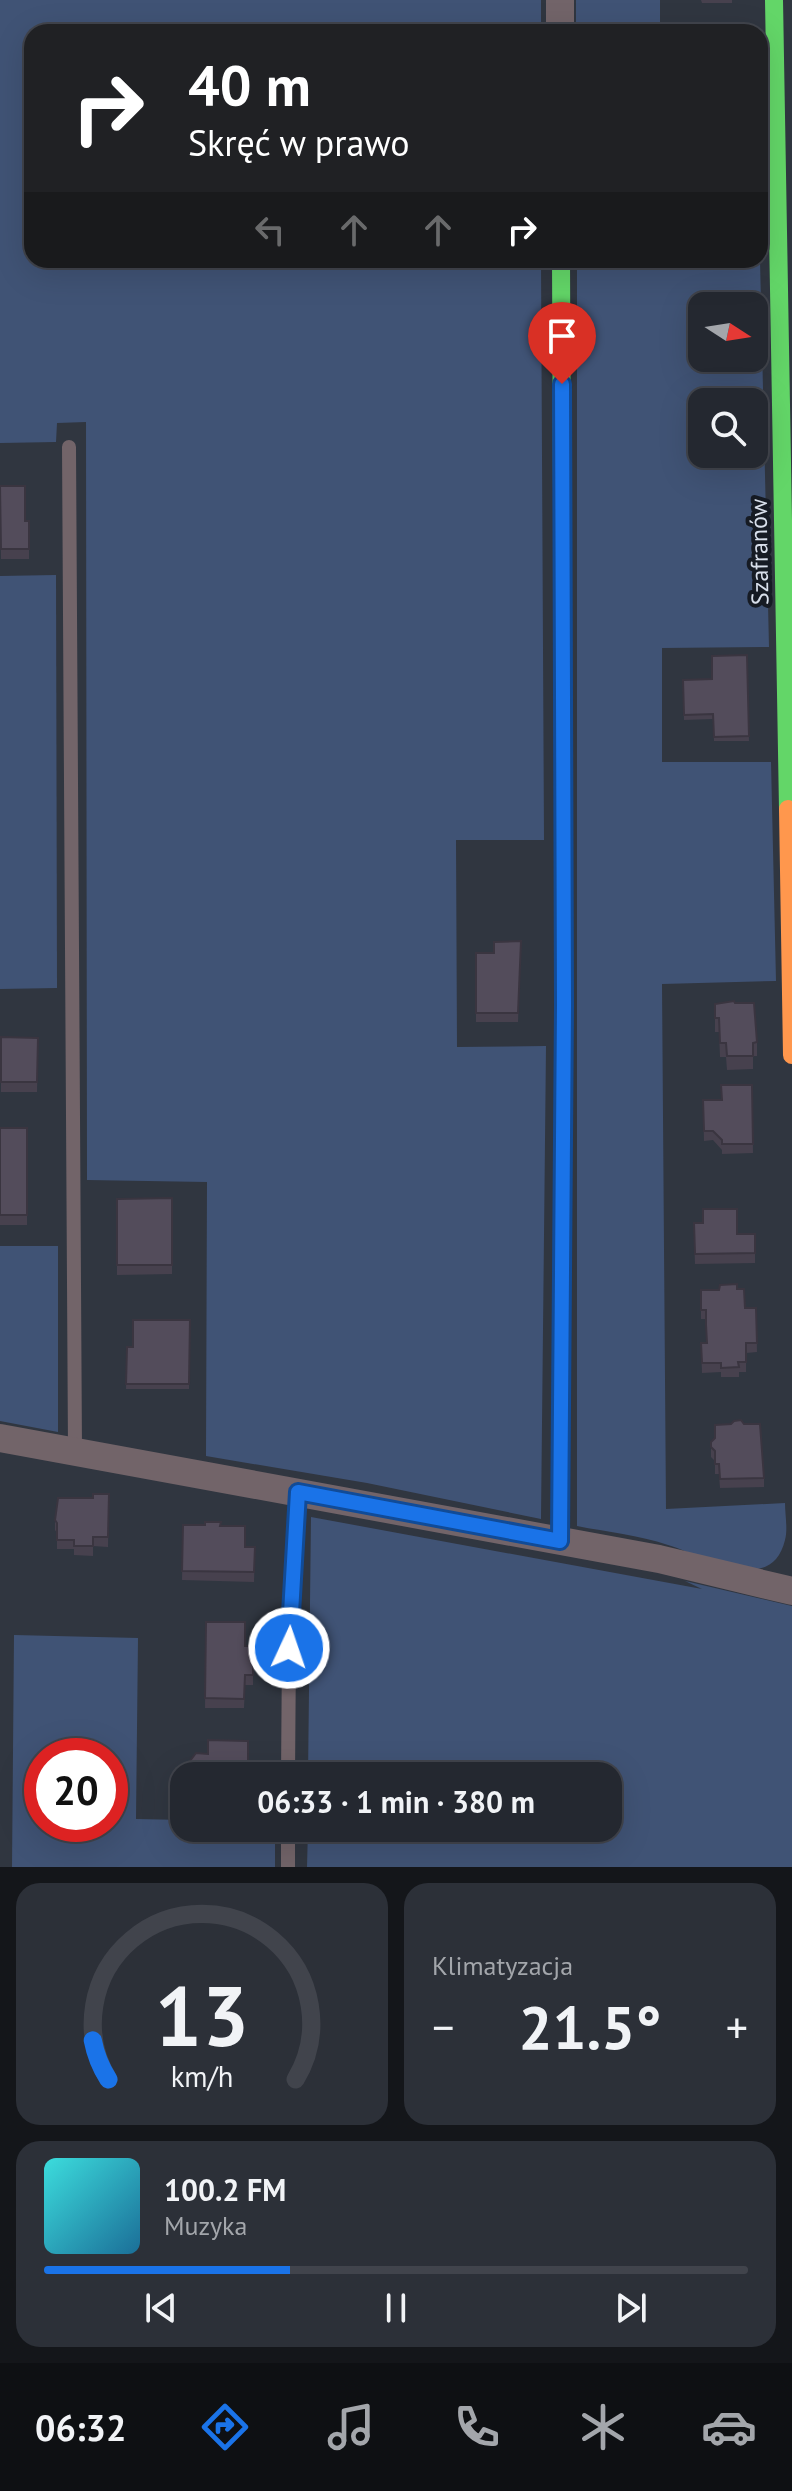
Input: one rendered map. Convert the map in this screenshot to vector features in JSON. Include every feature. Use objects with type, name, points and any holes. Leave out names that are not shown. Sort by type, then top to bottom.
[{"type":"street","points":[[560,0],[560,24]]},
{"type":"street","name":"Szafranów","points":[[774,0],[792,1055]]},
{"type":"street","points":[[560,1541],[564,1005],[561,268]]},
{"type":"street","points":[[0,1438],[659,1559],[792,1591]]},
{"type":"lane","points":[[69,447],[75,1451]]},
{"type":"lane","points":[[288,1762],[289,1648],[298,1492]]},
{"type":"lane","points":[[288,1842],[288,1867]]},
{"type":"shaded area","points":[[0,0],[541,0],[541,24],[24,24],[24,268],[541,268],[544,840],[456,840],[457,1047],[546,1046],[541,1519],[367,1483],[206,1456],[207,1182],[87,1180],[86,422],[57,423],[56,442],[0,443]]},
{"type":"shaded area","points":[[576,0],[660,0],[660,24],[576,24]]},
{"type":"shaded area","points":[[577,268],[760,268],[761,292],[688,292],[688,372],[763,372],[763,388],[688,388],[688,468],[765,468],[769,647],[662,648],[662,762],[771,762],[776,981],[662,984],[666,1509],[785,1503],[786,1536],[777,1557],[766,1567],[751,1570],[716,1563],[668,1545],[577,1526]]},
{"type":"shaded area","points":[[56,575],[57,988],[0,989],[0,576]]},
{"type":"shaded area","points":[[0,1246],[58,1246],[58,1432],[0,1421]]},
{"type":"shaded area","points":[[311,1517],[702,1589],[685,1581],[792,1606],[792,1867],[307,1867],[308,1842],[622,1842],[622,1762],[308,1762]]},
{"type":"shaded area","points":[[14,1635],[138,1638],[136,1819],[170,1820],[170,1842],[275,1842],[275,1867],[12,1867]]},
{"type":"building","points":[[0,486],[25,486],[29,549],[1,549]]},
{"type":"building","points":[[747,655],[749,736],[714,737],[713,714],[684,715],[683,680],[712,679],[712,656]]},
{"type":"building","points":[[521,941],[518,1013],[476,1013],[476,953],[494,953],[494,942]]},
{"type":"building","points":[[734,1001],[754,1003],[757,1042],[753,1043],[753,1056],[727,1056],[726,1043],[720,1043],[715,1004]]},
{"type":"building","points":[[1,1037],[38,1038],[37,1082],[1,1082]]},
{"type":"building","points":[[721,1085],[752,1085],[753,1144],[722,1144],[713,1131],[704,1131],[703,1100],[722,1100]]},
{"type":"building","points":[[0,1128],[27,1128],[27,1215],[0,1215]]},
{"type":"building","points":[[172,1198],[172,1265],[117,1265],[117,1199]]},
{"type":"building","points":[[703,1209],[737,1209],[737,1234],[755,1234],[755,1253],[695,1254],[694,1223],[703,1223]]},
{"type":"building","points":[[737,1284],[737,1289],[744,1289],[745,1308],[756,1308],[757,1343],[746,1343],[746,1362],[738,1362],[739,1367],[721,1368],[721,1363],[702,1363],[701,1343],[707,1343],[706,1310],[701,1310],[701,1290],[719,1290],[720,1285]]},
{"type":"building","points":[[133,1320],[190,1320],[189,1384],[126,1384],[127,1347],[133,1347]]},
{"type":"building","points":[[741,1420],[744,1424],[760,1424],[764,1478],[720,1479],[719,1464],[715,1464],[715,1451],[711,1447],[715,1425]]},
{"type":"building","points":[[93,1494],[109,1494],[108,1537],[93,1537],[93,1546],[74,1546],[74,1540],[57,1540],[55,1520],[58,1498],[93,1498]]},
{"type":"building","points":[[205,1522],[221,1522],[220,1526],[245,1526],[245,1547],[255,1547],[254,1572],[182,1571],[183,1525],[205,1525]]},
{"type":"building","points":[[206,1622],[245,1622],[245,1646],[253,1646],[253,1675],[245,1675],[244,1699],[205,1698]]},
{"type":"building","points":[[208,1740],[248,1741],[248,1762],[190,1762],[196,1753],[208,1754]]},
{"type":"traffic: fast","points":[[774,0],[788,809]]},
{"type":"traffic: fast","points":[[561,268],[562,490]]},
{"type":"traffic: fast","points":[[560,1541],[564,1016]]},
{"type":"traffic: slow","points":[[562,490],[564,1016]]},
{"type":"traffic: slow","points":[[788,809],[792,1055]]},
{"type":"route","points":[[289,1648],[298,1492],[560,1541],[564,1005],[562,384]]}]
